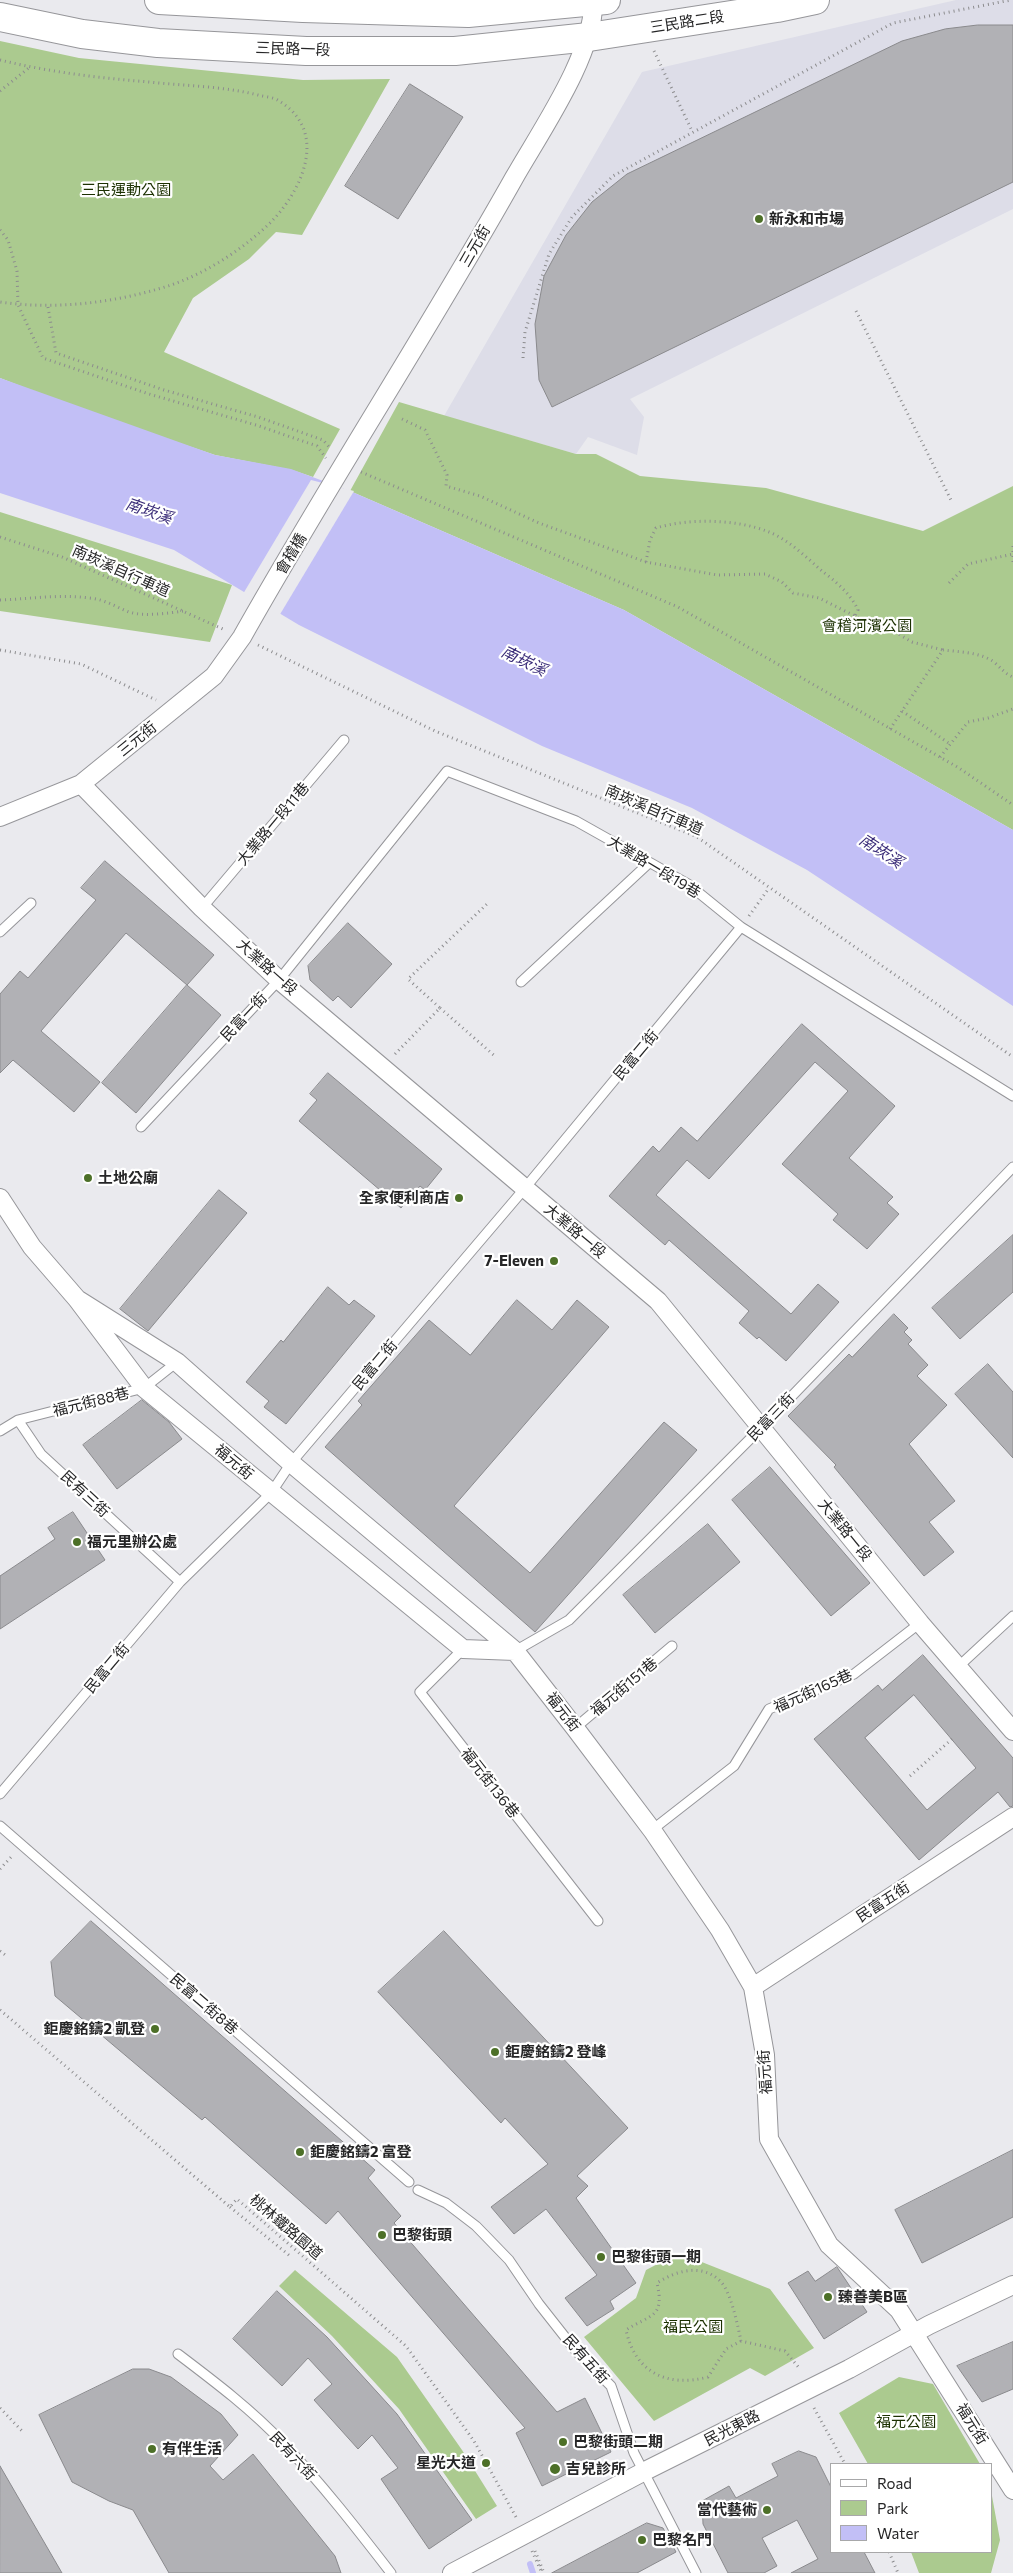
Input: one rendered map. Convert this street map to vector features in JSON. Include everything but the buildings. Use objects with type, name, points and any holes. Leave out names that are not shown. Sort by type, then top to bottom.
[{"type":"main road","points":[[159,0],[303,8],[468,13],[597,1]]},
{"type":"main road","name":"三民路二段","points":[[588,37],[776,8],[815,0]]},
{"type":"main road","name":"三民路一段","points":[[0,17],[82,34],[158,42],[306,51],[456,51],[588,37]]},
{"type":"street","name":"三元街","points":[[339,473],[477,244],[568,83],[588,37],[597,1]]},
{"type":"street","name":"會稽橋","points":[[243,634],[339,473]]},
{"type":"street","name":"三元街","points":[[0,817],[81,784],[214,676],[243,634]]},
{"type":"street","name":"大業路一段","points":[[81,784],[202,908],[279,980],[658,1301],[920,1623],[1013,1730]]},
{"type":"street","name":"福元街","points":[[0,1198],[32,1247],[78,1299],[144,1388],[463,1649]]},
{"type":"street","name":"福元街","points":[[78,1299],[177,1362],[291,1463],[515,1651],[576,1728],[652,1830],[720,1930],[753,1987],[765,2055],[769,2138],[829,2245],[899,2310],[1013,2490]]},
{"type":"street","points":[[463,1649],[515,1651]]},
{"type":"street","name":"民富五街","points":[[753,1987],[1013,1817]]},
{"type":"street","name":"民光東路","points":[[452,2573],[643,2472],[1013,2285]]},
{"type":"lane","name":"大業路一段11巷","points":[[202,908],[344,740]]},
{"type":"lane","name":"大業路一段19巷","points":[[360,878],[447,771],[576,821],[688,884],[741,927],[1013,1096]]},
{"type":"lane","points":[[521,982],[649,862]]},
{"type":"lane","name":"民富一街","points":[[141,1127],[279,980],[360,878]]},
{"type":"lane","points":[[2,927],[30,903]]},
{"type":"lane","name":"民富二街","points":[[0,1794],[180,1582],[271,1493],[291,1463],[525,1188],[741,927]]},
{"type":"lane","name":"民富三街","points":[[515,1651],[569,1620],[762,1427],[1013,1167]]},
{"type":"lane","name":"福元街88巷","points":[[0,1431],[18,1420],[144,1388],[177,1362]]},
{"type":"lane","name":"民有三街","points":[[18,1420],[41,1454],[180,1582]]},
{"type":"lane","points":[[958,1667],[1013,1616]]},
{"type":"lane","name":"福元街165巷","points":[[652,1830],[734,1766],[769,1709],[854,1674],[920,1623]]},
{"type":"lane","name":"福元街151巷","points":[[576,1728],[672,1646]]},
{"type":"lane","name":"福元街136巷","points":[[463,1649],[420,1692],[598,1921]]},
{"type":"lane","name":"民富二街8巷","points":[[0,1826],[409,2182]]},
{"type":"lane","name":"民有五街","points":[[418,2190],[446,2203],[476,2226],[509,2260],[539,2304],[576,2351],[611,2386],[623,2426],[643,2472],[696,2573]]},
{"type":"lane","name":"民有六街","points":[[178,2354],[241,2403],[283,2443],[344,2513],[392,2573]]},
{"type":"path","points":[[523,358],[525,332],[549,254],[572,217],[613,176],[692,131],[893,23],[1011,0]]},
{"type":"path","points":[[654,50],[692,131]]},
{"type":"path","points":[[0,60],[86,76],[226,87],[278,100],[297,115],[307,135],[307,159],[294,190],[270,222],[234,252],[203,271],[167,286],[98,301],[48,307],[0,302]]},
{"type":"path","points":[[0,91],[30,67]]},
{"type":"path","points":[[0,230],[8,240],[18,271],[18,305],[43,358],[149,394],[256,425],[317,446],[339,473],[678,607],[940,757],[1013,805]]},
{"type":"path","points":[[48,307],[56,353],[323,440],[339,473]]},
{"type":"path","points":[[856,311],[952,502]]},
{"type":"path","points":[[402,419],[426,430],[447,474],[446,486],[480,496],[539,523],[646,562],[717,576],[765,574],[782,582],[794,593],[819,598],[855,616],[890,629],[912,642],[942,650],[967,652],[993,661],[1005,674],[1013,678]]},
{"type":"path","points":[[646,562],[650,540],[656,528],[670,524],[714,522],[750,527],[771,533],[794,547],[836,582],[855,603],[858,610],[855,616]]},
{"type":"path","name":"南崁溪自行車道","points":[[0,537],[62,557],[184,611],[243,634],[435,731],[697,837],[1013,1057]]},
{"type":"path","points":[[1013,546],[1013,564]]},
{"type":"path","points":[[949,583],[968,564],[1013,554]]},
{"type":"path","points":[[0,600],[63,595],[106,602],[130,612],[167,613],[184,611]]},
{"type":"path","points":[[0,650],[81,664],[174,708]]},
{"type":"path","points":[[890,729],[942,650]]},
{"type":"path","points":[[940,757],[968,722],[988,718],[1013,709]]},
{"type":"path","points":[[902,712],[950,744]]},
{"type":"path","points":[[741,927],[769,888]]},
{"type":"path","points":[[487,904],[408,979],[496,1057]]},
{"type":"path","points":[[383,1068],[440,1008]]},
{"type":"path","points":[[910,1776],[952,1739]]},
{"type":"path","points":[[1,1953],[8,1957]]},
{"type":"path","name":"桃林鐵路園道","points":[[0,2010],[230,2207],[237,2199],[406,2346],[474,2441],[514,2515]]},
{"type":"path","points":[[230,2207],[290,2256]]},
{"type":"path","points":[[741,2341],[733,2308],[722,2283],[707,2274],[692,2269],[672,2273],[657,2283],[661,2301],[654,2316],[626,2330],[635,2356],[653,2372],[665,2379],[680,2381],[708,2377],[726,2349],[741,2341],[785,2351],[800,2369]]},
{"type":"path","points":[[0,2408],[23,2432]]},
{"type":"path","points":[[814,2408],[844,2463]]},
{"type":"path","points":[[533,2550],[543,2573]]},
{"type":"path","points":[[889,2553],[898,2573]]},
{"type":"shaded area","name":"新永和市場","points":[[956,0],[1013,0],[1013,209],[630,399],[644,417],[637,455],[588,437],[576,454],[444,416],[642,72]]},
{"type":"green space","name":"三民運動公園","points":[[0,41],[79,58],[303,80],[390,79],[302,235],[276,232],[249,259],[193,298],[164,352],[340,429],[313,477],[292,470],[215,455],[82,410],[0,378]]},
{"type":"green space","name":"會稽河濱公園","points":[[399,402],[576,454],[596,454],[640,476],[766,488],[923,531],[1013,486],[1013,830],[624,610],[350,491]]},
{"type":"green space","points":[[0,512],[232,585],[210,642],[0,611]]},
{"type":"green space","name":"福民公園","points":[[679,2253],[770,2289],[814,2348],[765,2376],[750,2368],[654,2421],[584,2337],[636,2298],[646,2270]]},
{"type":"green space","points":[[295,2270],[397,2357],[462,2450],[497,2506],[476,2519],[399,2409],[332,2336],[279,2286]]},
{"type":"green space","name":"福元公園","points":[[899,2377],[933,2384],[979,2463],[867,2463],[839,2413]]},
{"type":"green space","points":[[993,2502],[1000,2540],[991,2573],[919,2573],[911,2553],[993,2553]]},
{"type":"water","name":"南崁溪","points":[[0,378],[215,455],[291,469],[350,491],[624,610],[1013,830],[1013,1006],[807,870],[692,808],[542,746],[299,625],[174,550],[0,493]]},
{"type":"pier","points":[[311,480],[354,491],[279,616],[243,594]]},
{"type":"waterway","points":[[530,2564],[533,2573]]},
{"type":"place","name":"新永和市場","points":[[759,219]]},
{"type":"place","name":"土地公廟","points":[[88,1178]]},
{"type":"place","name":"全家便利商店","points":[[459,1198]]},
{"type":"place","name":"7-Eleven","points":[[554,1261]]},
{"type":"place","name":"福元里辦公處","points":[[77,1542]]},
{"type":"place","name":"鉅慶銘鑄2 凱登","points":[[155,2029]]},
{"type":"place","name":"鉅慶銘鑄2 登峰","points":[[495,2052]]},
{"type":"place","name":"鉅慶銘鑄2 富登","points":[[300,2152]]},
{"type":"place","name":"巴黎街頭","points":[[382,2235]]},
{"type":"place","name":"巴黎街頭一期","points":[[601,2257]]},
{"type":"place","name":"臻善美B區","points":[[828,2297]]},
{"type":"place","name":"巴黎街頭二期","points":[[563,2442]]},
{"type":"place","name":"有伴生活","points":[[152,2449]]},
{"type":"place","name":"星光大道","points":[[486,2463]]},
{"type":"place","name":"吉兒診所","points":[[555,2469]]},
{"type":"place","name":"當代藝術","points":[[767,2510]]},
{"type":"place","name":"巴黎名門","points":[[642,2540]]}]
